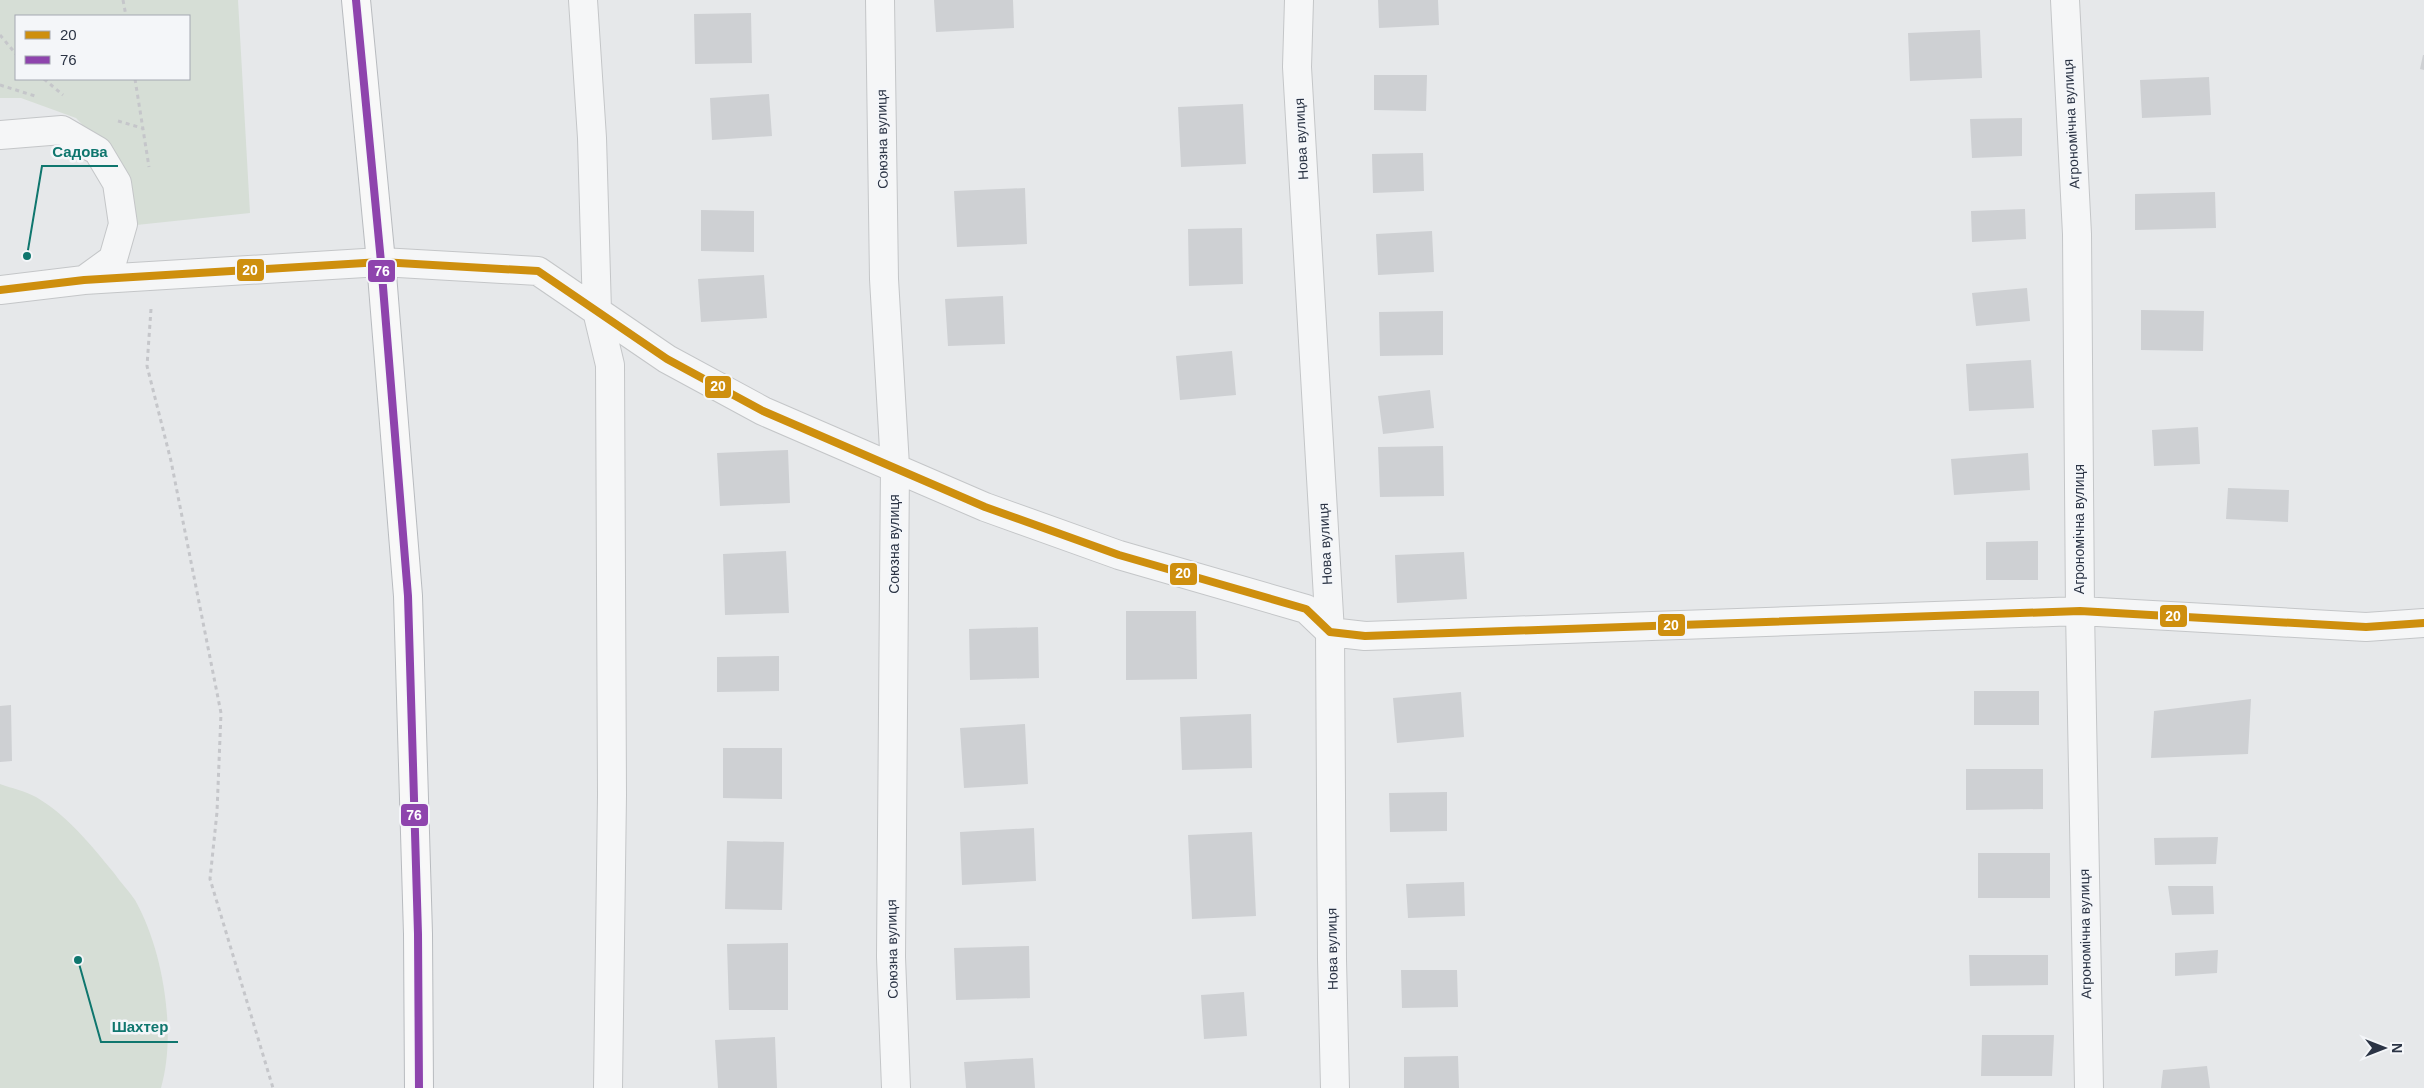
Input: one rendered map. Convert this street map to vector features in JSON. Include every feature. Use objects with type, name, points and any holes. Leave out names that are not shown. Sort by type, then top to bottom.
[{"type":"highway","points":[[356,0],[381,262],[408,596],[419,1088]]},
{"type":"street","points":[[583,0],[592,138],[597,311],[610,365],[612,795],[608,1088]]},
{"type":"street","name":"Союзна вулиця","points":[[880,0],[884,279],[895,466],[892,957],[896,1088]]},
{"type":"street","name":"Нова вулиця","points":[[1298,0],[1297,67],[1330,632],[1331,930],[1335,1088]]},
{"type":"street","name":"Агрономічна вулиця","points":[[2065,0],[2077,234],[2080,612],[2089,1088]]},
{"type":"street","points":[[0,135],[62,130],[98,151],[117,183],[124,224],[113,259],[84,280]]},
{"type":"street","points":[[0,290],[84,280],[381,262],[538,271],[667,358],[763,411],[895,466],[985,507],[1119,556],[1306,609],[1330,632],[1375,636],[2080,612],[2366,626],[2424,623]]},
{"type":"path","points":[[123,0],[126,15]]},
{"type":"path","points":[[0,35],[15,53]]},
{"type":"path","points":[[135,80],[151,175]]},
{"type":"path","points":[[153,276],[148,366],[171,461],[222,713],[217,812],[210,879],[273,1088]]},
{"type":"shaded area","points":[[0,0],[238,0],[250,213],[127,226],[98,141],[76,118],[21,98],[0,98]]},
{"type":"shaded area","points":[[0,784],[36,797],[58,813],[87,841],[135,900],[153,942],[164,992],[168,1042],[166,1066],[161,1088],[0,1088]]},
{"type":"building","points":[[934,0],[1013,0],[1014,28],[936,32]]},
{"type":"building","points":[[1378,0],[1438,0],[1439,25],[1379,28]]},
{"type":"building","points":[[751,13],[752,63],[695,64],[694,14]]},
{"type":"building","points":[[1980,30],[1982,78],[1910,81],[1908,33]]},
{"type":"building","points":[[2424,55],[2424,70],[2420,69]]},
{"type":"building","points":[[1374,75],[1427,75],[1426,111],[1374,110]]},
{"type":"building","points":[[2209,77],[2211,115],[2142,118],[2140,80]]},
{"type":"building","points":[[769,94],[772,136],[712,140],[710,98]]},
{"type":"building","points":[[1243,104],[1246,164],[1181,167],[1178,107]]},
{"type":"building","points":[[2022,118],[2022,156],[1972,158],[1970,119]]},
{"type":"building","points":[[1423,153],[1424,191],[1373,193],[1372,154]]},
{"type":"building","points":[[1025,188],[1027,244],[957,247],[954,191]]},
{"type":"building","points":[[2215,192],[2216,228],[2135,230],[2135,194]]},
{"type":"building","points":[[2025,209],[2026,239],[1972,242],[1971,211]]},
{"type":"building","points":[[701,210],[754,211],[754,252],[701,251]]},
{"type":"building","points":[[1242,228],[1243,284],[1189,286],[1188,229]]},
{"type":"building","points":[[1432,231],[1434,272],[1378,275],[1376,234]]},
{"type":"building","points":[[764,275],[767,318],[701,322],[698,279]]},
{"type":"building","points":[[2027,288],[2030,321],[1976,326],[1972,293]]},
{"type":"building","points":[[1003,296],[1005,344],[948,346],[945,299]]},
{"type":"building","points":[[2141,310],[2204,311],[2203,351],[2141,350]]},
{"type":"building","points":[[1443,311],[1443,355],[1380,356],[1379,312]]},
{"type":"building","points":[[1232,351],[1236,395],[1180,400],[1176,356]]},
{"type":"building","points":[[2031,360],[2034,408],[1969,411],[1966,364]]},
{"type":"building","points":[[1430,390],[1434,428],[1383,434],[1378,396]]},
{"type":"building","points":[[2198,427],[2200,464],[2154,466],[2152,430]]},
{"type":"building","points":[[1443,446],[1444,496],[1380,497],[1378,447]]},
{"type":"building","points":[[788,450],[790,503],[720,506],[717,453]]},
{"type":"building","points":[[2028,453],[2030,490],[1954,495],[1951,459]]},
{"type":"building","points":[[2228,488],[2289,490],[2288,522],[2226,519]]},
{"type":"building","points":[[2038,541],[2038,580],[1986,580],[1986,542]]},
{"type":"building","points":[[786,551],[789,613],[725,615],[723,554]]},
{"type":"building","points":[[1464,552],[1467,599],[1397,603],[1395,555]]},
{"type":"building","points":[[1126,611],[1196,611],[1197,679],[1126,680]]},
{"type":"building","points":[[1038,627],[1039,678],[970,680],[969,629]]},
{"type":"building","points":[[779,656],[779,691],[717,692],[717,657]]},
{"type":"building","points":[[1974,691],[2039,691],[2039,725],[1974,725]]},
{"type":"building","points":[[1461,692],[1464,737],[1397,743],[1393,698]]},
{"type":"building","points":[[2251,699],[2248,754],[2151,758],[2154,711]]},
{"type":"building","points":[[11,705],[12,761],[0,762],[0,706]]},
{"type":"building","points":[[1251,714],[1252,768],[1182,770],[1180,717]]},
{"type":"building","points":[[1025,724],[1028,784],[964,788],[960,728]]},
{"type":"building","points":[[723,748],[782,748],[782,799],[723,798]]},
{"type":"building","points":[[1966,769],[2043,769],[2043,809],[1966,810]]},
{"type":"building","points":[[1447,792],[1447,831],[1390,832],[1389,793]]},
{"type":"building","points":[[1034,828],[1036,881],[962,885],[960,832]]},
{"type":"building","points":[[1252,832],[1256,916],[1192,919],[1188,835]]},
{"type":"building","points":[[2218,837],[2216,864],[2155,865],[2154,838]]},
{"type":"building","points":[[727,841],[784,842],[782,910],[725,909]]},
{"type":"building","points":[[1978,853],[2050,853],[2050,898],[1978,898]]},
{"type":"building","points":[[1464,882],[1465,916],[1408,918],[1406,884]]},
{"type":"building","points":[[2168,886],[2213,886],[2214,914],[2172,915]]},
{"type":"building","points":[[788,943],[788,1010],[729,1010],[727,944]]},
{"type":"building","points":[[1029,946],[1030,998],[956,1000],[954,948]]},
{"type":"building","points":[[2218,950],[2217,973],[2175,976],[2175,953]]},
{"type":"building","points":[[1969,955],[2048,955],[2048,985],[1970,986]]},
{"type":"building","points":[[1401,970],[1457,970],[1458,1007],[1402,1008]]},
{"type":"building","points":[[1244,992],[1247,1036],[1204,1039],[1201,995]]},
{"type":"building","points":[[1982,1035],[2054,1035],[2052,1076],[1981,1076]]},
{"type":"building","points":[[775,1037],[777,1088],[718,1088],[715,1040]]},
{"type":"building","points":[[1458,1056],[1459,1088],[1404,1088],[1404,1057]]},
{"type":"building","points":[[1033,1058],[1035,1088],[966,1088],[964,1062]]},
{"type":"building","points":[[2207,1066],[2210,1088],[2161,1088],[2163,1070]]},
{"type":"transit line","name":"76","points":[[356,0],[381,262],[408,596],[418,934],[419,1088]]},
{"type":"transit line","name":"20","points":[[0,290],[84,280],[381,262],[538,271],[667,359],[763,411],[985,507],[1119,555],[1306,609],[1330,632],[1365,636],[2080,611],[2366,627],[2424,623]]},
{"type":"place","name":"Садова","points":[[27,256]]},
{"type":"place","name":"Шахтер","points":[[78,960]]}]
